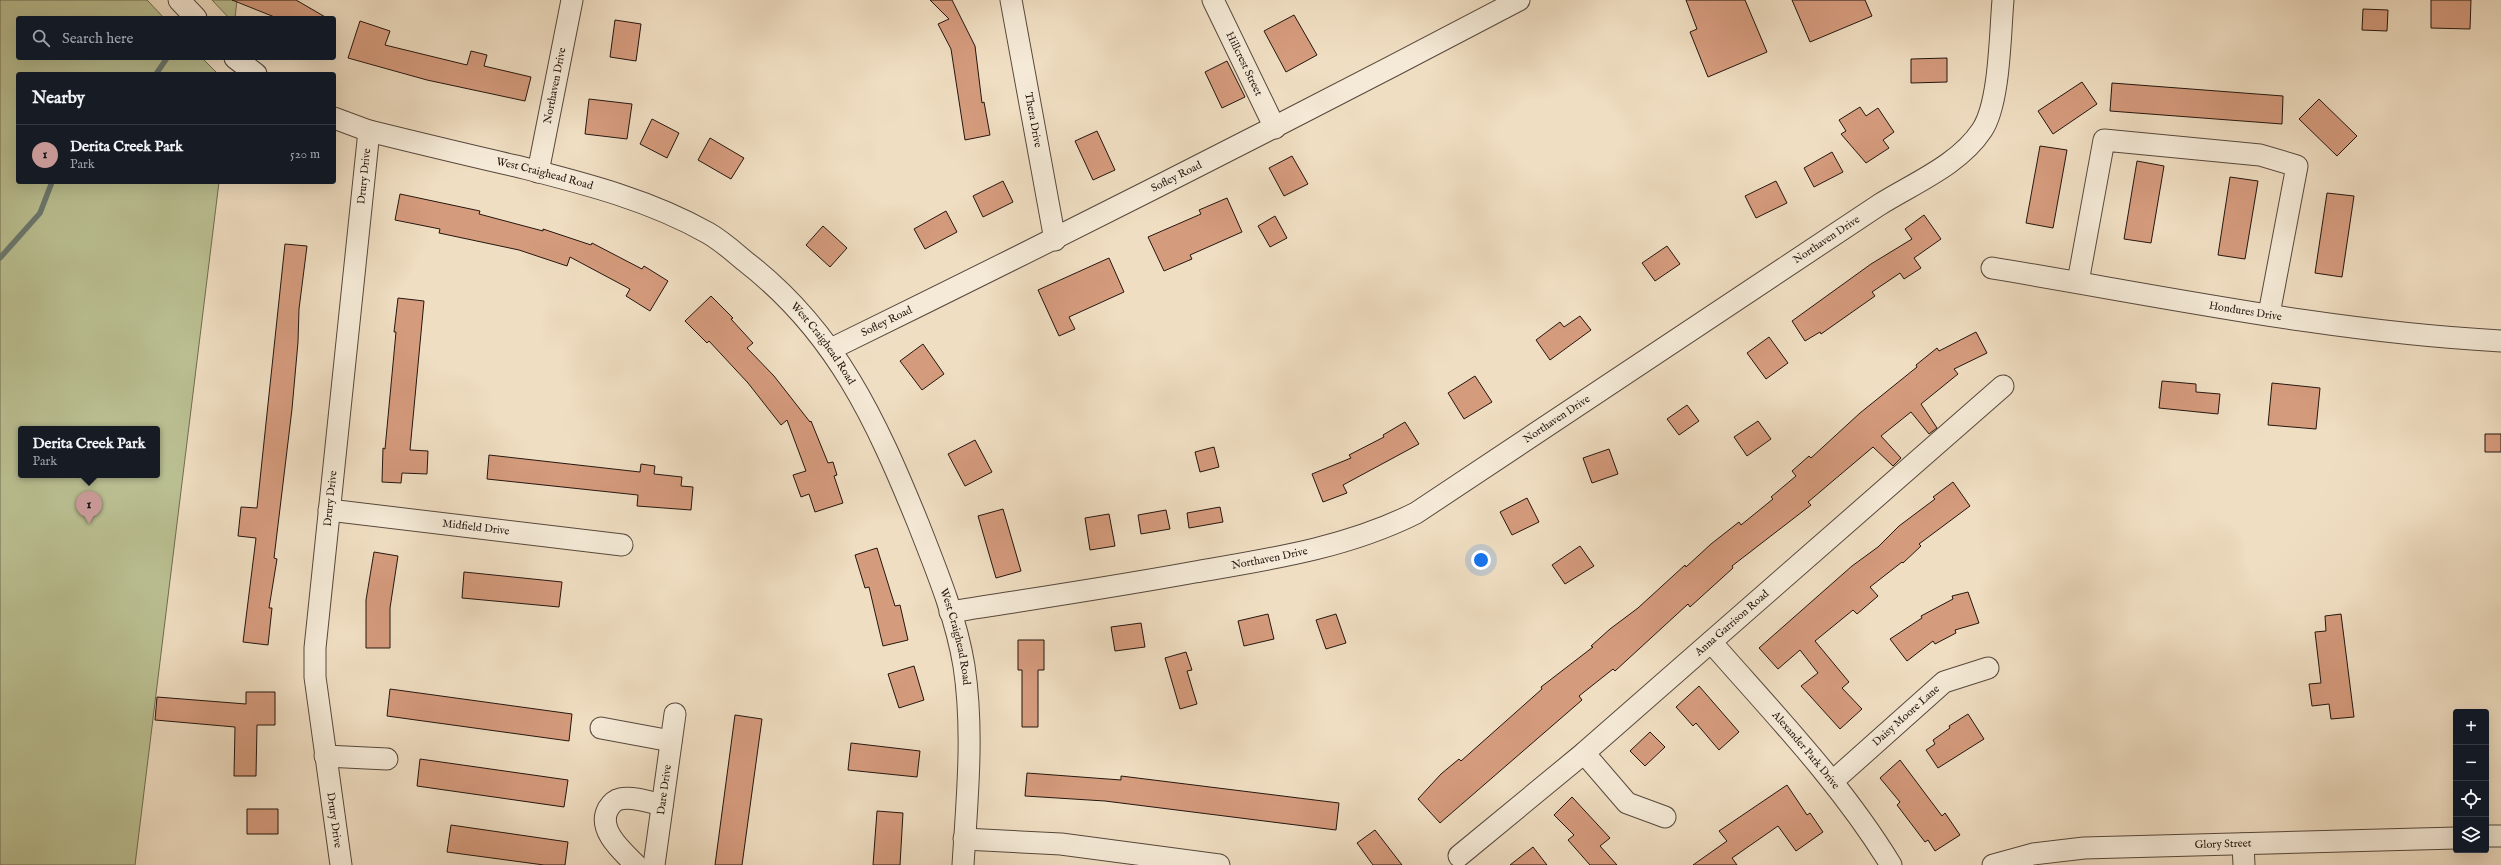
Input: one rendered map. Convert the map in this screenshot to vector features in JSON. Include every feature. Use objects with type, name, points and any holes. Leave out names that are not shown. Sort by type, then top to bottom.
[{"type":"street","points":[[179,0],[194,16]]},
{"type":"street","name":"Northaven Drive","points":[[538,172],[572,0]]},
{"type":"street","name":"Thera Drive","points":[[1011,0],[1055,240]]},
{"type":"street","name":"Hillcrest Street","points":[[1213,0],[1275,128]]},
{"type":"street","name":"Sofley Road","points":[[831,349],[1055,240],[1275,128],[1518,0]]},
{"type":"street","name":"Northaven Drive","points":[[950,612],[1104,588],[1313,551],[1383,530],[1416,513],[1879,205],[1954,159],[1969,146],[1983,128],[1989,115],[1995,86],[2003,0]]},
{"type":"street","points":[[238,60],[253,72]]},
{"type":"street","name":"West Craighead Road","points":[[336,119],[369,131],[595,186],[651,206],[712,235],[772,282],[803,313],[831,349],[851,379],[898,475],[931,556],[950,612],[964,666],[966,695],[968,787],[962,865]]},
{"type":"street","name":"Drury Drive","points":[[341,865],[314,677],[315,648],[369,131]]},
{"type":"street","points":[[2078,282],[2104,140],[2260,155],[2297,166],[2269,314]]},
{"type":"street","name":"Hondures Drive","points":[[1992,268],[2368,330],[2438,338],[2501,341]]},
{"type":"street","name":"Anna Garrison Road","points":[[1459,856],[1584,753],[2003,386]]},
{"type":"street","name":"Midfield Drive","points":[[329,510],[622,545]]},
{"type":"street","name":"Alexander Park Drive","points":[[1711,642],[1833,781],[1870,831],[1891,865]]},
{"type":"street","name":"Daisy Moore Lane","points":[[1833,781],[1944,682],[1988,668]]},
{"type":"street","name":"Dare Drive","points":[[654,865],[675,714]]},
{"type":"street","points":[[600,728],[671,740]]},
{"type":"street","points":[[1584,753],[1627,803],[1664,817]]},
{"type":"street","points":[[325,756],[387,758]]},
{"type":"street","points":[[636,865],[615,844],[607,830],[605,815],[610,805],[618,799],[625,798],[662,805]]},
{"type":"street","points":[[2489,836],[2501,836]]},
{"type":"street","name":"Glory Street","points":[[1993,865],[2033,854],[2084,848],[2453,838]]},
{"type":"street","points":[[964,839],[1061,844],[1220,865]]},
{"type":"street","points":[[2243,844],[2244,865]]},
{"type":"green space","points":[[0,0],[147,0],[162,16],[16,16],[16,60],[204,60],[216,72],[16,72],[16,184],[219,184],[135,865],[0,865]]},
{"type":"green space","points":[[212,0],[237,0],[235,16],[227,16]]},
{"type":"building","points":[[232,0],[296,0],[324,16],[272,16]]},
{"type":"building","points":[[930,0],[952,0],[975,46],[982,103],[984,102],[990,135],[965,140],[951,49],[938,24],[949,19]]},
{"type":"building","points":[[1686,0],[1745,0],[1767,52],[1708,77],[1690,32],[1697,29]]},
{"type":"building","points":[[1792,0],[1865,0],[1872,16],[1810,42]]},
{"type":"building","points":[[2431,0],[2471,0],[2470,29],[2431,28]]},
{"type":"building","points":[[2363,9],[2388,10],[2387,31],[2362,30]]},
{"type":"building","points":[[1294,15],[1317,55],[1286,72],[1264,31]]},
{"type":"building","points":[[615,20],[641,24],[636,61],[610,57]]},
{"type":"building","points":[[360,21],[390,31],[385,45],[467,65],[471,51],[487,55],[484,66],[531,77],[525,101],[427,80],[348,58]]},
{"type":"building","points":[[1947,58],[1947,82],[1911,83],[1911,59]]},
{"type":"building","points":[[1227,61],[1245,97],[1222,108],[1205,72]]},
{"type":"building","points":[[2082,82],[2097,104],[2053,134],[2038,111]]},
{"type":"building","points":[[2112,83],[2283,96],[2282,124],[2110,111]]},
{"type":"building","points":[[589,99],[632,104],[627,139],[585,134]]},
{"type":"building","points":[[2319,99],[2357,136],[2337,156],[2299,119]]},
{"type":"building","points":[[1860,107],[1866,116],[1878,108],[1894,132],[1883,140],[1889,148],[1866,163],[1841,134],[1846,131],[1839,120]]},
{"type":"building","points":[[652,119],[679,133],[667,158],[640,144]]},
{"type":"building","points":[[1097,131],[1115,170],[1093,180],[1075,141]]},
{"type":"building","points":[[710,138],[744,158],[731,179],[698,160]]},
{"type":"building","points":[[2040,146],[2067,150],[2053,228],[2026,223]]},
{"type":"building","points":[[1832,152],[1843,172],[1814,187],[1804,168]]},
{"type":"building","points":[[1292,156],[1308,184],[1284,196],[1269,168]]},
{"type":"building","points":[[2137,161],[2164,166],[2151,243],[2124,239]]},
{"type":"building","points":[[2230,177],[2258,181],[2245,259],[2218,255]]},
{"type":"building","points":[[1003,181],[1013,202],[983,217],[973,196]]},
{"type":"building","points":[[1776,181],[1787,203],[1756,218],[1745,196]]},
{"type":"building","points":[[2327,193],[2354,196],[2342,277],[2315,273]]},
{"type":"building","points":[[400,194],[480,211],[479,214],[543,231],[543,229],[591,245],[592,243],[642,269],[644,266],[668,281],[650,311],[626,296],[630,289],[570,257],[567,266],[519,250],[439,233],[440,229],[395,220]]},
{"type":"building","points":[[1227,198],[1242,232],[1190,255],[1192,259],[1164,271],[1148,237],[1201,214],[1199,210]]},
{"type":"building","points":[[946,211],[957,232],[925,249],[914,229]]},
{"type":"building","points":[[1924,215],[1941,239],[1914,258],[1921,268],[1904,279],[1900,273],[1872,292],[1875,296],[1821,334],[1820,332],[1805,341],[1792,321],[1871,264],[1912,239],[1905,229]]},
{"type":"building","points":[[1275,216],[1287,238],[1270,247],[1258,226]]},
{"type":"building","points":[[823,226],[847,248],[830,267],[806,245]]},
{"type":"building","points":[[285,244],[307,246],[299,309],[298,342],[292,409],[274,558],[277,559],[269,608],[272,608],[268,645],[243,642],[256,538],[238,536],[241,507],[257,508]]},
{"type":"building","points":[[1667,246],[1680,264],[1655,281],[1642,263]]},
{"type":"building","points":[[1109,258],[1124,292],[1069,317],[1075,329],[1059,336],[1038,290]]},
{"type":"building","points":[[711,296],[733,318],[731,319],[753,343],[747,348],[774,376],[810,422],[811,421],[828,463],[833,462],[837,475],[834,476],[843,503],[815,512],[809,494],[801,497],[793,475],[806,471],[787,420],[781,425],[748,383],[709,341],[707,343],[685,321]]},
{"type":"building","points":[[398,298],[424,301],[410,450],[428,451],[427,474],[402,473],[401,483],[382,482],[383,448],[385,449]]},
{"type":"building","points":[[1580,316],[1591,330],[1550,360],[1536,340],[1560,322],[1564,327]]},
{"type":"building","points":[[1976,332],[1987,353],[1954,369],[1958,374],[1921,404],[1937,428],[1929,434],[1911,412],[1881,436],[1901,458],[1893,466],[1873,447],[1808,502],[1811,505],[1732,566],[1733,568],[1690,607],[1688,604],[1615,671],[1613,669],[1579,696],[1582,700],[1440,823],[1418,799],[1441,774],[1459,759],[1461,761],[1542,689],[1541,687],[1593,647],[1591,646],[1610,629],[1638,608],[1685,565],[1686,567],[1711,544],[1739,522],[1741,525],[1773,499],[1771,497],[1796,476],[1792,471],[1809,456],[1811,458],[1860,413],[1917,367],[1916,365],[1937,348],[1939,351]]},
{"type":"building","points":[[1769,337],[1788,363],[1766,379],[1747,353]]},
{"type":"building","points":[[923,344],[944,374],[922,390],[900,361]]},
{"type":"building","points":[[1475,376],[1492,402],[1464,419],[1448,393]]},
{"type":"building","points":[[2162,381],[2196,384],[2196,392],[2220,394],[2218,414],[2159,408]]},
{"type":"building","points":[[2272,383],[2320,388],[2316,429],[2268,425]]},
{"type":"building","points":[[1687,405],[1699,421],[1679,435],[1667,419]]},
{"type":"building","points":[[1758,421],[1771,439],[1747,456],[1734,437]]},
{"type":"building","points":[[1405,422],[1419,444],[1343,485],[1347,493],[1323,502],[1312,474],[1351,458],[1349,455],[1384,437],[1383,435]]},
{"type":"building","points":[[2485,434],[2501,434],[2501,452],[2485,452]]},
{"type":"building","points":[[975,440],[992,472],[965,486],[948,454]]},
{"type":"building","points":[[1214,447],[1219,467],[1200,472],[1195,452]]},
{"type":"building","points":[[1609,449],[1618,474],[1592,483],[1583,458]]},
{"type":"building","points":[[489,455],[640,472],[641,464],[655,466],[654,474],[682,477],[681,486],[693,487],[691,510],[637,506],[638,495],[487,479]]},
{"type":"building","points":[[1953,482],[1970,506],[1919,544],[1921,546],[1903,563],[1902,562],[1870,587],[1878,596],[1857,614],[1853,610],[1815,641],[1849,682],[1842,688],[1862,709],[1840,729],[1801,686],[1818,673],[1800,650],[1778,669],[1759,648],[1852,566],[1878,547],[1899,526],[1935,499],[1933,497]]},
{"type":"building","points":[[1527,498],[1539,522],[1512,535],[1500,512]]},
{"type":"building","points":[[1220,507],[1223,522],[1189,528],[1187,513]]},
{"type":"building","points":[[1003,509],[1021,571],[996,578],[978,516]]},
{"type":"building","points":[[1166,510],[1170,529],[1141,534],[1138,515]]},
{"type":"building","points":[[1109,514],[1115,546],[1090,550],[1085,518]]},
{"type":"building","points":[[1580,546],[1594,566],[1565,584],[1552,565]]},
{"type":"building","points":[[877,548],[895,606],[900,605],[908,640],[883,646],[869,587],[865,588],[855,555]]},
{"type":"building","points":[[374,552],[398,556],[390,608],[390,648],[366,648],[366,600]]},
{"type":"building","points":[[464,572],[562,582],[559,607],[462,598]]},
{"type":"building","points":[[1968,592],[1979,623],[1955,630],[1956,633],[1935,644],[1933,641],[1907,661],[1890,639],[1922,618],[1921,616],[1953,599],[1952,596]]},
{"type":"building","points":[[1268,614],[1274,639],[1244,646],[1238,621]]},
{"type":"building","points":[[1336,614],[1346,643],[1326,649],[1316,620]]},
{"type":"building","points":[[2341,614],[2354,717],[2331,719],[2329,704],[2312,706],[2309,684],[2321,683],[2315,632],[2326,631],[2325,616]]},
{"type":"building","points":[[1141,623],[1145,647],[1115,651],[1111,627]]},
{"type":"building","points":[[1018,640],[1044,640],[1044,670],[1038,670],[1038,727],[1022,727],[1022,670],[1018,670]]},
{"type":"building","points":[[1186,652],[1192,670],[1187,671],[1197,704],[1180,709],[1165,658]]},
{"type":"building","points":[[914,666],[924,700],[899,708],[888,674]]},
{"type":"building","points":[[1699,686],[1739,732],[1719,750],[1696,723],[1693,726],[1676,707]]},
{"type":"building","points":[[390,689],[572,714],[569,741],[387,716]]},
{"type":"building","points":[[246,692],[275,692],[275,725],[257,725],[256,776],[234,776],[235,727],[155,720],[157,697],[246,704]]},
{"type":"building","points":[[1968,714],[1984,739],[1938,768],[1926,750],[1935,744],[1933,740],[1950,728],[1949,726]]},
{"type":"building","points":[[735,715],[762,719],[742,865],[715,865]]},
{"type":"building","points":[[1650,732],[1665,747],[1645,766],[1630,751]]},
{"type":"building","points":[[851,743],[920,751],[917,777],[848,770]]},
{"type":"building","points":[[420,759],[568,780],[564,807],[417,786]]},
{"type":"building","points":[[1900,760],[1942,816],[1945,813],[1960,835],[1935,851],[1928,840],[1925,842],[1897,805],[1900,802],[1880,778]]},
{"type":"building","points":[[1027,773],[1121,780],[1121,776],[1339,803],[1336,830],[1105,801],[1025,796]]},
{"type":"building","points":[[1787,785],[1807,815],[1810,813],[1823,832],[1796,851],[1778,826],[1732,858],[1737,865],[1693,865],[1727,841],[1719,831]]},
{"type":"building","points":[[1572,797],[1610,838],[1600,846],[1617,865],[1590,865],[1568,840],[1574,835],[1554,815]]},
{"type":"building","points":[[247,809],[278,809],[278,834],[247,834]]},
{"type":"building","points":[[877,811],[903,813],[900,865],[873,865]]},
{"type":"building","points":[[451,825],[568,842],[565,865],[544,865],[447,852]]},
{"type":"building","points":[[1375,830],[1402,865],[1373,865],[1357,843]]},
{"type":"building","points":[[1533,847],[1547,865],[1510,865]]},
{"type":"waterway","points":[[157,72],[166,60]]},
{"type":"waterway","points":[[0,258],[40,213],[51,184]]},
{"type":"place","name":"Derita Creek Park","points":[[89,524]]}]
